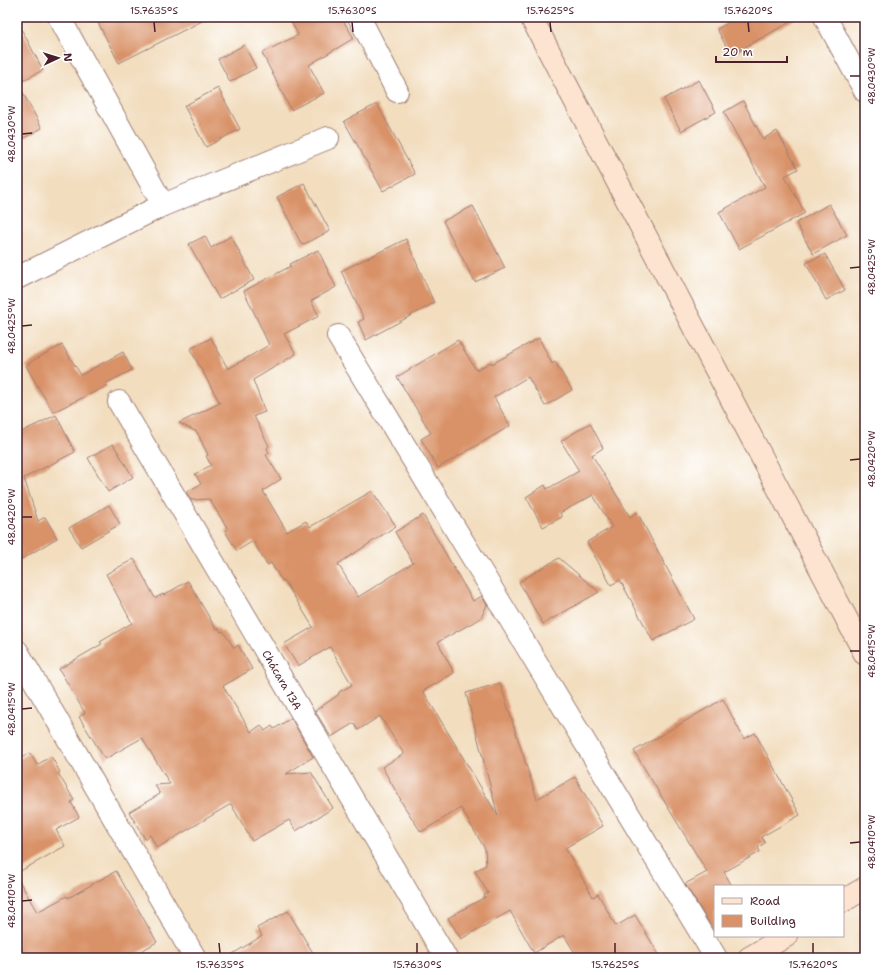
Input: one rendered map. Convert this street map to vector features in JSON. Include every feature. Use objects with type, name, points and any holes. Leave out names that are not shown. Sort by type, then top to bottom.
[{"type":"street","points":[[59,17],[163,205]]},
{"type":"street","points":[[359,17],[397,91]]},
{"type":"street","points":[[531,17],[865,654]]},
{"type":"street","points":[[825,17],[865,91]]},
{"type":"street","points":[[17,278],[163,205],[328,138]]},
{"type":"street","points":[[338,336],[716,958]]},
{"type":"street","name":"Chácara 13A","points":[[118,402],[446,958]]},
{"type":"street","points":[[17,651],[194,958]]},
{"type":"street","points":[[844,900],[865,889]]},
{"type":"street","points":[[749,958],[784,937]]},
{"type":"building","points":[[95,17],[210,17],[119,63]]},
{"type":"building","points":[[289,17],[341,17],[354,38],[309,65],[324,93],[291,110],[262,53],[298,35]]},
{"type":"building","points":[[738,17],[799,17],[731,55],[717,29]]},
{"type":"building","points":[[17,21],[43,70],[22,81],[17,71]]},
{"type":"building","points":[[244,45],[256,68],[230,82],[218,59]]},
{"type":"building","points":[[699,80],[716,112],[681,131],[664,99]]},
{"type":"building","points":[[17,82],[42,128],[17,142]]},
{"type":"building","points":[[218,88],[240,129],[206,147],[184,106]]},
{"type":"building","points":[[743,101],[763,139],[777,131],[798,169],[785,176],[805,213],[739,249],[719,212],[765,187],[724,112]]},
{"type":"building","points":[[377,104],[415,174],[383,191],[344,121]]},
{"type":"building","points":[[304,183],[330,231],[302,245],[277,197]]},
{"type":"building","points":[[829,204],[847,235],[813,254],[796,223]]},
{"type":"building","points":[[473,206],[505,268],[475,282],[443,221]]},
{"type":"building","points":[[205,236],[211,248],[231,236],[254,280],[219,299],[189,244]]},
{"type":"building","points":[[406,239],[434,303],[366,340],[358,322],[364,319],[341,271]]},
{"type":"building","points":[[318,250],[336,287],[311,301],[319,316],[284,334],[296,354],[253,380],[265,412],[254,416],[269,446],[267,448],[269,453],[266,455],[281,479],[263,491],[287,532],[306,521],[310,527],[372,491],[396,526],[338,564],[358,597],[413,563],[395,532],[423,515],[473,601],[482,596],[487,605],[481,618],[438,642],[454,673],[423,691],[498,816],[466,693],[500,683],[537,799],[575,777],[603,826],[565,848],[593,897],[598,894],[616,926],[635,915],[661,958],[578,958],[564,935],[534,953],[510,911],[461,939],[448,918],[485,897],[484,895],[488,893],[475,871],[486,865],[485,849],[461,808],[421,832],[400,800],[382,767],[404,754],[380,716],[358,730],[354,723],[331,737],[315,711],[338,695],[339,692],[352,685],[330,647],[298,666],[284,644],[313,627],[284,580],[282,581],[271,563],[267,565],[253,541],[237,551],[225,531],[228,529],[209,499],[191,500],[186,492],[201,484],[195,474],[211,465],[197,432],[179,423],[220,403],[190,349],[211,338],[228,369],[269,345],[244,291],[291,266],[290,264]]},
{"type":"building","points":[[825,254],[845,290],[826,300],[806,263]]},
{"type":"building","points":[[539,338],[552,364],[555,362],[572,390],[545,406],[528,377],[494,397],[510,426],[438,468],[421,439],[431,433],[397,377],[458,340],[476,370],[491,362],[492,364]]},
{"type":"building","points":[[62,345],[81,375],[123,352],[132,370],[105,384],[107,386],[53,412],[26,366]]},
{"type":"building","points":[[56,415],[75,452],[24,478],[38,521],[45,517],[57,538],[17,562],[17,434]]},
{"type":"building","points":[[590,423],[603,448],[592,455],[630,517],[637,512],[694,619],[653,641],[620,580],[611,585],[587,542],[612,527],[593,495],[560,513],[562,517],[543,527],[526,497],[545,485],[547,489],[579,471],[561,441]]},
{"type":"building","points":[[113,444],[133,477],[108,492],[88,458]]},
{"type":"building","points":[[109,505],[120,524],[81,547],[69,528]]},
{"type":"building","points":[[559,558],[599,592],[543,624],[519,582]]},
{"type":"building","points":[[134,559],[155,598],[163,594],[164,595],[188,581],[216,629],[218,628],[221,632],[223,631],[234,648],[238,645],[252,669],[223,686],[251,732],[261,725],[265,731],[272,726],[274,729],[291,718],[313,757],[286,774],[311,772],[333,808],[296,831],[289,820],[252,841],[231,804],[157,848],[150,835],[145,839],[129,812],[160,794],[155,785],[170,784],[142,738],[105,759],[79,717],[85,713],[59,669],[102,644],[100,642],[132,623],[106,574]]},
{"type":"building","points":[[723,699],[744,739],[755,733],[800,815],[761,837],[765,843],[758,847],[760,852],[724,872],[731,885],[714,885],[714,930],[685,884],[707,872],[634,751]]},
{"type":"building","points":[[30,753],[37,765],[51,756],[60,772],[58,773],[74,800],[71,802],[79,817],[56,830],[65,846],[17,873],[17,760]]},
{"type":"building","points":[[116,871],[157,942],[129,958],[17,958],[17,877],[37,912],[67,896],[68,898]]},
{"type":"building","points":[[288,911],[316,958],[226,958],[262,936],[257,928]]}]
